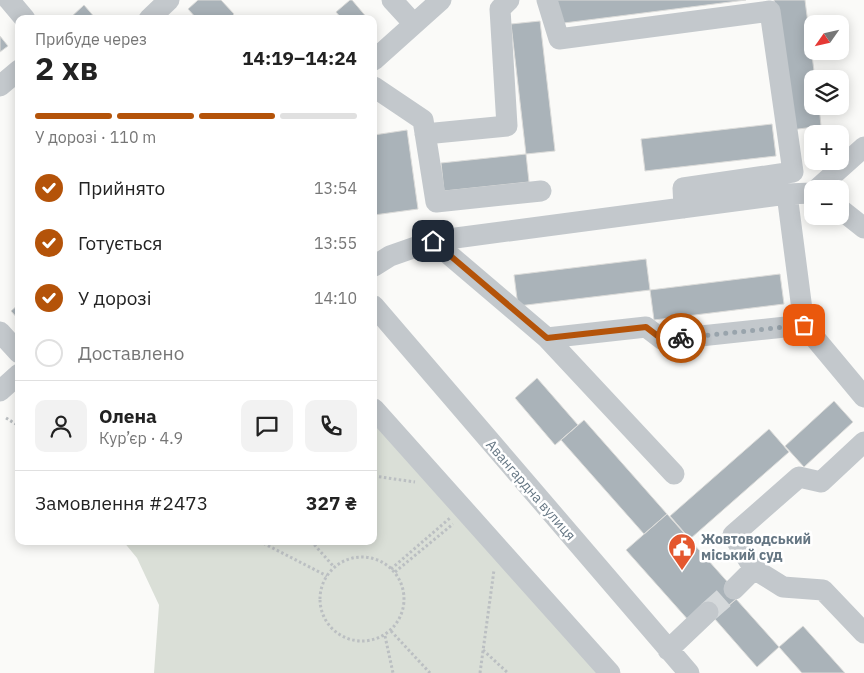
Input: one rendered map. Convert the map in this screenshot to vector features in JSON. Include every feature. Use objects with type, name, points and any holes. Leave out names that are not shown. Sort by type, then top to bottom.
[{"type":"street","points":[[9,0],[22,15]]},
{"type":"street","points":[[154,15],[169,0]]},
{"type":"street","points":[[392,0],[414,24]]},
{"type":"street","points":[[377,57],[441,0]]},
{"type":"street","points":[[425,134],[507,126],[500,9],[509,0]]},
{"type":"street","points":[[547,0],[559,39],[770,11],[793,172],[683,188],[684,208]]},
{"type":"street","points":[[0,86],[15,73]]},
{"type":"street","points":[[377,90],[423,120],[436,202],[541,191]]},
{"type":"street","points":[[827,180],[864,147]]},
{"type":"street","points":[[377,264],[390,256],[433,241],[804,193]]},
{"type":"street","points":[[787,194],[804,325],[864,397]]},
{"type":"street","points":[[849,216],[864,228]]},
{"type":"street","points":[[433,241],[547,338],[674,474]]},
{"type":"street","name":"Авангардна вулиця","points":[[377,310],[689,673]]},
{"type":"street","points":[[547,338],[646,327],[663,340],[804,325]]},
{"type":"street","points":[[0,332],[15,349]]},
{"type":"street","points":[[0,391],[15,378]]},
{"type":"street","points":[[377,412],[610,673]]},
{"type":"street","points":[[864,442],[821,482],[799,477],[733,535],[754,569],[783,588],[823,590],[864,633]]},
{"type":"street","points":[[734,589],[754,569]]},
{"type":"street","points":[[668,650],[708,612]]},
{"type":"path","points":[[6,418],[15,424]]},
{"type":"path","points":[[377,476],[443,487]]},
{"type":"path","points":[[393,570],[464,510]]},
{"type":"path","points":[[393,570],[464,510]]},
{"type":"path","points":[[267,545],[327,576]]},
{"type":"path","points":[[314,545],[334,567]]},
{"type":"path","points":[[480,673],[497,546]]},
{"type":"path","points":[[361,557],[375,558],[393,570],[398,575],[405,601],[402,615],[391,631],[373,641],[359,642],[346,639],[334,631],[325,620],[320,606],[320,592],[325,578],[334,567],[346,560],[361,557]]},
{"type":"path","points":[[391,631],[430,673]]},
{"type":"path","points":[[385,636],[393,673]]},
{"type":"path","points":[[483,650],[508,673]]},
{"type":"shaded area","points":[[377,416],[601,673],[154,673],[159,605],[137,558],[126,545],[377,545]]},
{"type":"building","points":[[198,0],[221,0],[234,14],[193,15],[188,9]]},
{"type":"building","points":[[352,0],[365,15],[339,15],[336,12]]},
{"type":"building","points":[[553,0],[746,0],[556,24]]},
{"type":"building","points":[[774,0],[805,0],[807,15],[804,15],[804,60],[813,60],[814,70],[804,70],[804,115],[820,115],[821,125],[804,125],[804,128],[791,130]]},
{"type":"building","points":[[84,5],[93,15],[73,15]]},
{"type":"building","points":[[540,21],[555,151],[526,154],[511,24]]},
{"type":"building","points":[[0,36],[8,46],[0,52]]},
{"type":"building","points":[[772,124],[776,156],[645,171],[641,139]]},
{"type":"building","points":[[407,130],[418,209],[377,215],[377,135]]},
{"type":"building","points":[[526,154],[529,182],[444,191],[441,163]]},
{"type":"building","points":[[646,259],[650,290],[518,306],[514,275]]},
{"type":"building","points":[[780,274],[784,304],[654,320],[650,290]]},
{"type":"building","points":[[15,308],[15,316],[11,311]]},
{"type":"building","points":[[537,378],[578,425],[555,445],[515,398]]},
{"type":"building","points":[[834,401],[853,422],[804,467],[785,446]]},
{"type":"building","points":[[584,420],[667,514],[644,534],[561,440]]},
{"type":"building","points":[[769,429],[789,452],[690,539],[670,516]]},
{"type":"building","points":[[667,514],[740,596],[714,618],[690,622],[626,550]]},
{"type":"building","points":[[736,599],[779,647],[757,667],[714,618]]},
{"type":"building","points":[[803,626],[845,673],[802,673],[779,647]]},
{"type":"tunnel","points":[[708,612],[734,589]]},
{"type":"way so far","points":[[681,338],[804,325]]},
{"type":"place","name":"Жовтоводський міський суд","points":[[682,571]]},
{"type":"route","points":[[433,241],[547,338],[646,327],[663,340],[681,338]]}]
